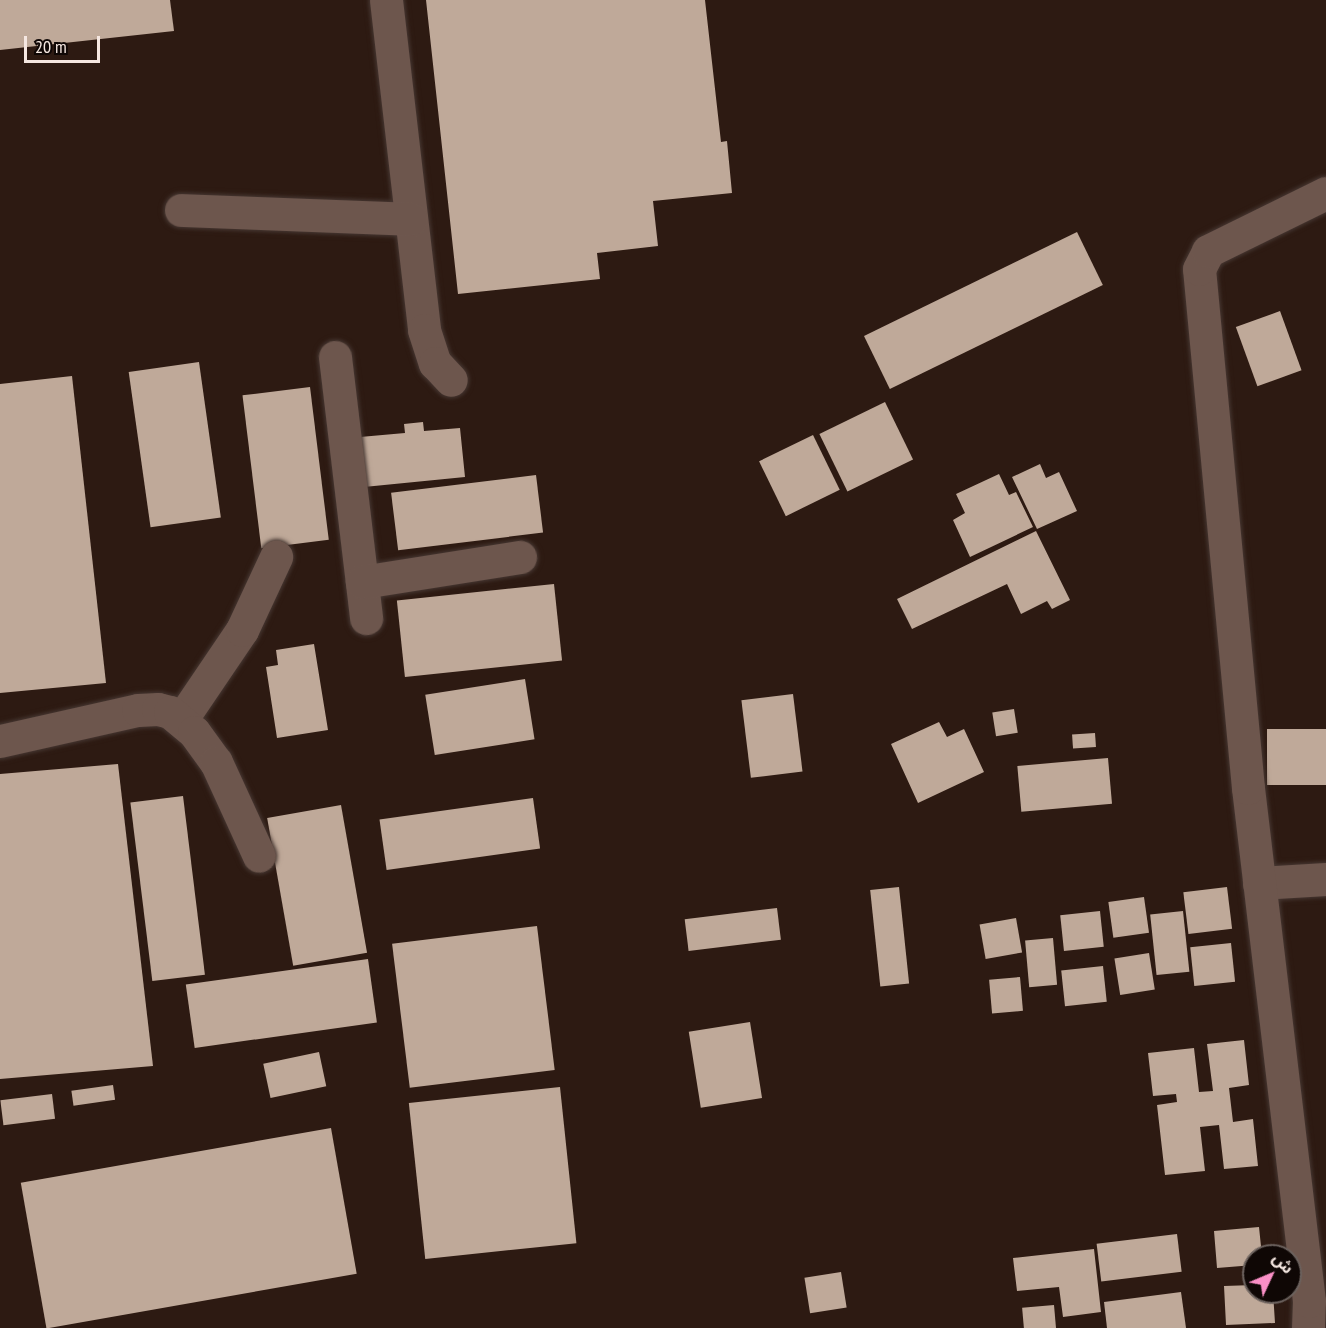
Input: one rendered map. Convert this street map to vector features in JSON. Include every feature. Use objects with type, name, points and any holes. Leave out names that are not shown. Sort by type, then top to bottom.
[{"type":"street","points":[[386,0],[424,330],[435,363],[451,380]]},
{"type":"street","points":[[1308,1328],[1309,1301],[1248,788],[1199,269],[1208,251],[1326,193]]},
{"type":"street","points":[[181,210],[411,219]]},
{"type":"street","points":[[335,357],[366,618]]},
{"type":"street","points":[[362,582],[520,556]]},
{"type":"street","points":[[181,720],[242,630],[276,557]]},
{"type":"street","points":[[0,741],[138,710],[158,709],[181,720],[194,732],[216,762],[259,856]]},
{"type":"street","points":[[1259,883],[1326,879]]},
{"type":"building","points":[[0,0],[170,0],[174,31],[0,50]]},
{"type":"building","points":[[426,0],[705,0],[721,142],[727,141],[732,193],[653,201],[658,246],[597,253],[600,279],[458,294]]},
{"type":"building","points":[[1077,232],[1103,285],[890,389],[864,336]]},
{"type":"building","points":[[1280,311],[1302,370],[1257,386],[1236,327]]},
{"type":"building","points":[[199,362],[221,517],[151,527],[129,372]]},
{"type":"building","points":[[72,376],[106,683],[0,693],[0,384]]},
{"type":"building","points":[[310,387],[329,540],[261,548],[243,395]]},
{"type":"building","points":[[885,402],[913,460],[847,492],[819,434]]},
{"type":"building","points":[[423,422],[424,431],[460,428],[465,477],[364,487],[360,437],[405,433],[404,424]]},
{"type":"building","points":[[813,435],[840,490],[786,516],[759,461]]},
{"type":"building","points":[[1040,464],[1046,478],[1059,472],[1077,511],[1037,529],[1012,477]]},
{"type":"building","points":[[999,474],[1009,495],[1016,492],[1033,527],[970,557],[953,520],[965,513],[956,494]]},
{"type":"building","points":[[536,475],[543,533],[398,550],[391,493]]},
{"type":"building","points":[[1036,531],[1070,600],[1052,609],[1047,601],[1021,614],[1007,584],[912,629],[897,599]]},
{"type":"building","points":[[554,584],[562,661],[405,677],[397,601]]},
{"type":"building","points":[[314,644],[328,730],[277,738],[266,667],[278,665],[276,650]]},
{"type":"building","points":[[525,679],[535,739],[435,755],[425,695]]},
{"type":"building","points":[[793,694],[803,771],[751,778],[741,700]]},
{"type":"building","points":[[1014,709],[1018,733],[996,736],[992,712]]},
{"type":"building","points":[[939,722],[947,737],[964,729],[984,772],[918,803],[891,744]]},
{"type":"building","points":[[1267,729],[1326,729],[1326,785],[1267,785]]},
{"type":"building","points":[[1095,733],[1096,747],[1073,749],[1072,735]]},
{"type":"building","points":[[1108,758],[1112,804],[1021,812],[1017,766]]},
{"type":"building","points":[[118,764],[153,1066],[0,1079],[0,774]]},
{"type":"building","points":[[183,796],[205,975],[152,981],[130,802]]},
{"type":"building","points":[[533,798],[540,849],[387,870],[380,820]]},
{"type":"building","points":[[341,805],[367,953],[293,966],[267,818]]},
{"type":"building","points":[[899,887],[909,983],[880,986],[870,890]]},
{"type":"building","points":[[1227,887],[1232,929],[1188,934],[1183,892]]},
{"type":"building","points":[[1144,897],[1149,933],[1113,938],[1108,902]]},
{"type":"building","points":[[777,908],[781,940],[689,951],[685,919]]},
{"type":"building","points":[[1100,911],[1104,947],[1064,951],[1060,915]]},
{"type":"building","points":[[1183,911],[1189,972],[1157,975],[1150,914]]},
{"type":"building","points":[[1016,918],[1022,952],[986,959],[980,924]]},
{"type":"building","points":[[537,926],[555,1070],[410,1088],[392,944]]},
{"type":"building","points":[[1053,938],[1057,985],[1029,987],[1025,940]]},
{"type":"building","points":[[1231,943],[1235,982],[1194,986],[1190,947]]},
{"type":"building","points":[[1149,953],[1155,990],[1120,995],[1114,958]]},
{"type":"building","points":[[368,959],[377,1022],[195,1048],[186,985]]},
{"type":"building","points":[[1103,966],[1107,1002],[1065,1006],[1061,970]]},
{"type":"building","points":[[1020,977],[1023,1011],[992,1014],[989,980]]},
{"type":"building","points":[[750,1022],[762,1098],[701,1108],[689,1032]]},
{"type":"building","points":[[1244,1040],[1249,1085],[1229,1088],[1233,1122],[1253,1119],[1258,1166],[1224,1169],[1219,1125],[1200,1127],[1205,1171],[1165,1175],[1157,1105],[1177,1102],[1176,1094],[1153,1096],[1148,1053],[1194,1048],[1199,1092],[1213,1091],[1207,1044]]},
{"type":"building","points":[[319,1052],[326,1086],[271,1098],[263,1064]]},
{"type":"building","points":[[113,1085],[115,1100],[73,1106],[71,1091]]},
{"type":"building","points":[[560,1087],[576,1243],[425,1259],[409,1103]]},
{"type":"building","points":[[52,1094],[55,1119],[3,1125],[0,1100]]},
{"type":"building","points":[[331,1128],[357,1274],[46,1328],[21,1183]]},
{"type":"building","points":[[1259,1227],[1261,1244],[1242,1244],[1242,1266],[1217,1268],[1214,1231]]},
{"type":"building","points":[[1177,1234],[1182,1272],[1101,1282],[1097,1244]]},
{"type":"building","points":[[1094,1249],[1101,1312],[1063,1317],[1059,1287],[1017,1291],[1013,1258]]},
{"type":"building","points":[[841,1272],[847,1308],[810,1313],[804,1278]]},
{"type":"building","points":[[1242,1285],[1242,1304],[1274,1304],[1275,1323],[1226,1325],[1224,1286]]},
{"type":"building","points":[[1181,1292],[1186,1328],[1107,1328],[1104,1302]]},
{"type":"building","points":[[1054,1305],[1056,1328],[1024,1328],[1022,1308]]}]
